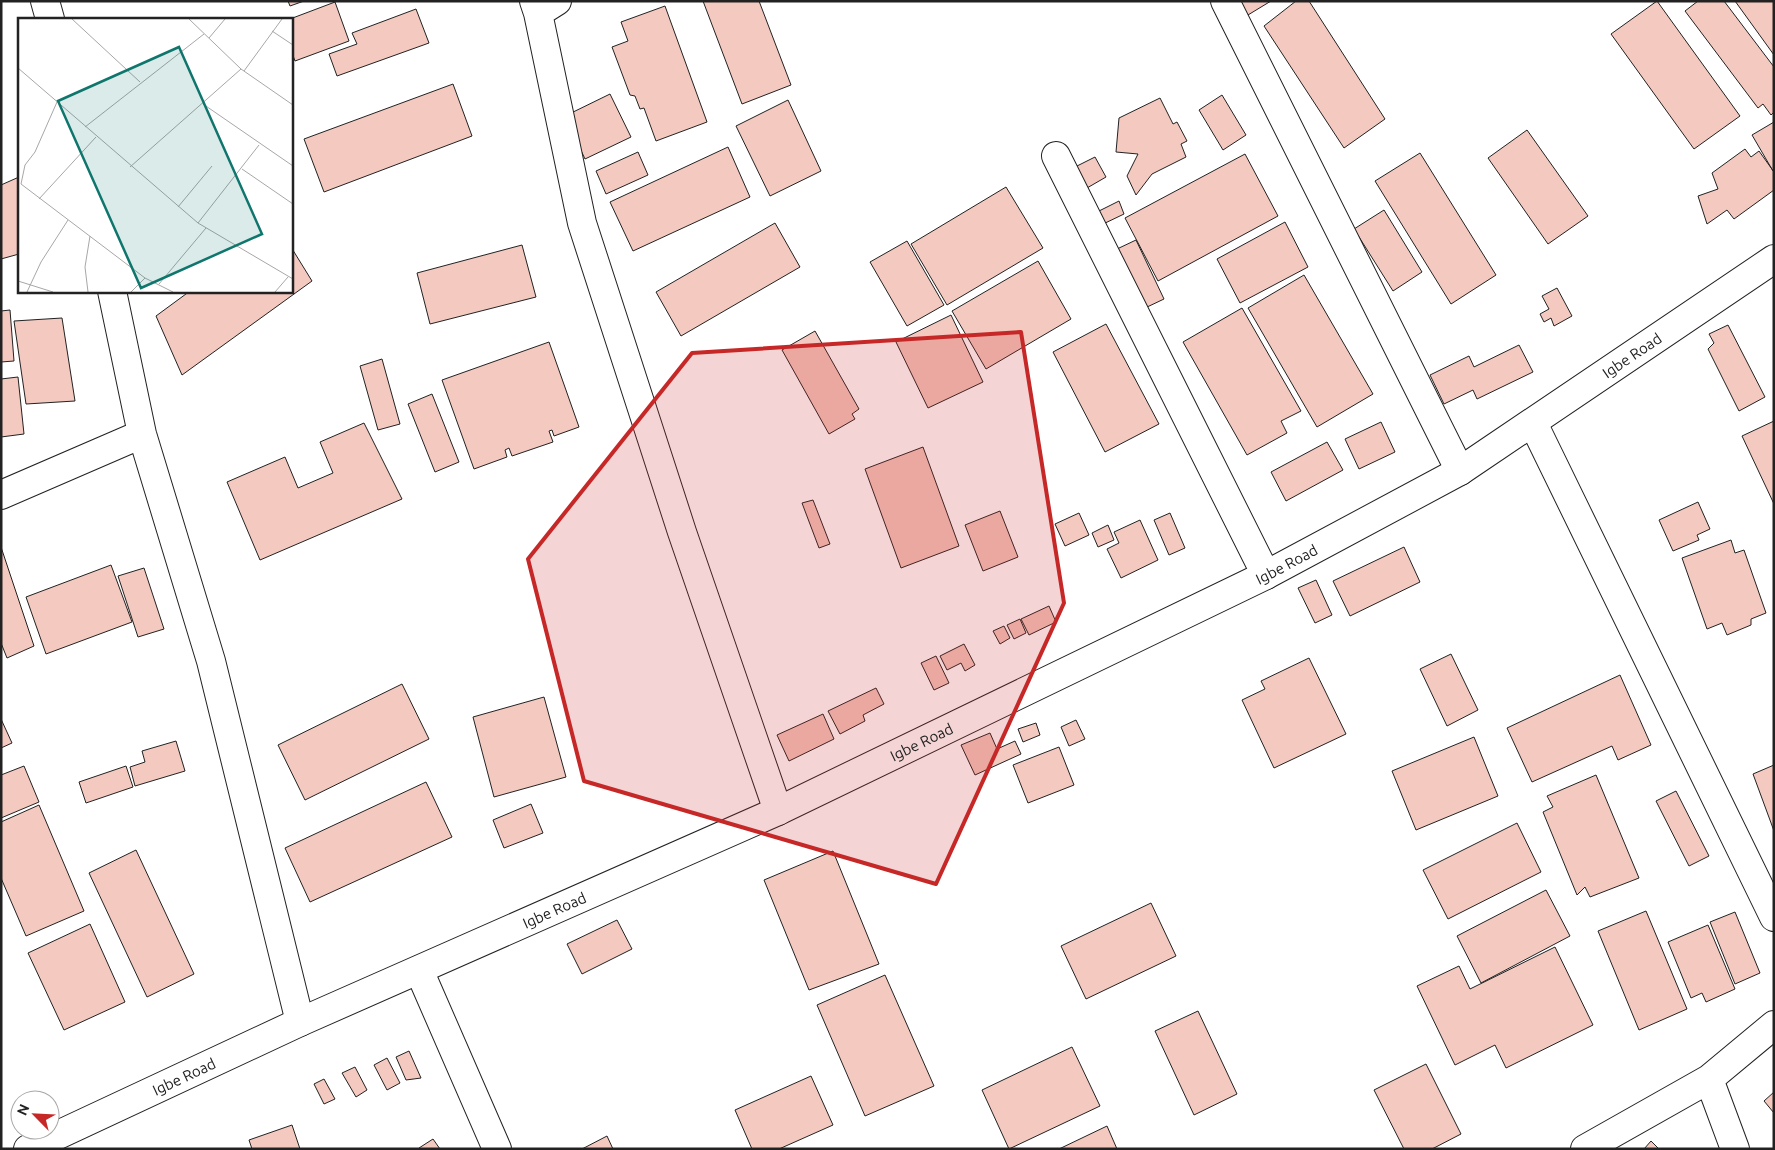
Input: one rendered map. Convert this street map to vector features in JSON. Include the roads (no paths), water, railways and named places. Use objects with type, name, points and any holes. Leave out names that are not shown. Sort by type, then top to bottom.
[{"type":"street","points":[[45,1],[50,18]]},
{"type":"street","points":[[1225,1],[1460,471]]},
{"type":"street","points":[[543,5],[582,223],[682,532],[778,811]]},
{"type":"street","points":[[1056,156],[1266,575]]},
{"type":"street","name":"Igbe Road","points":[[28,1149],[300,1022],[778,811],[1266,575],[1460,471],[1774,259]]},
{"type":"street","points":[[112,292],[142,434],[211,661],[300,1022]]},
{"type":"street","points":[[1533,423],[1774,917]]},
{"type":"street","points":[[1,495],[142,434]]},
{"type":"street","points":[[419,970],[497,1149]]},
{"type":"street","points":[[1585,1149],[1709,1080],[1774,1025]]},
{"type":"street","points":[[1709,1080],[1735,1149]]}]
